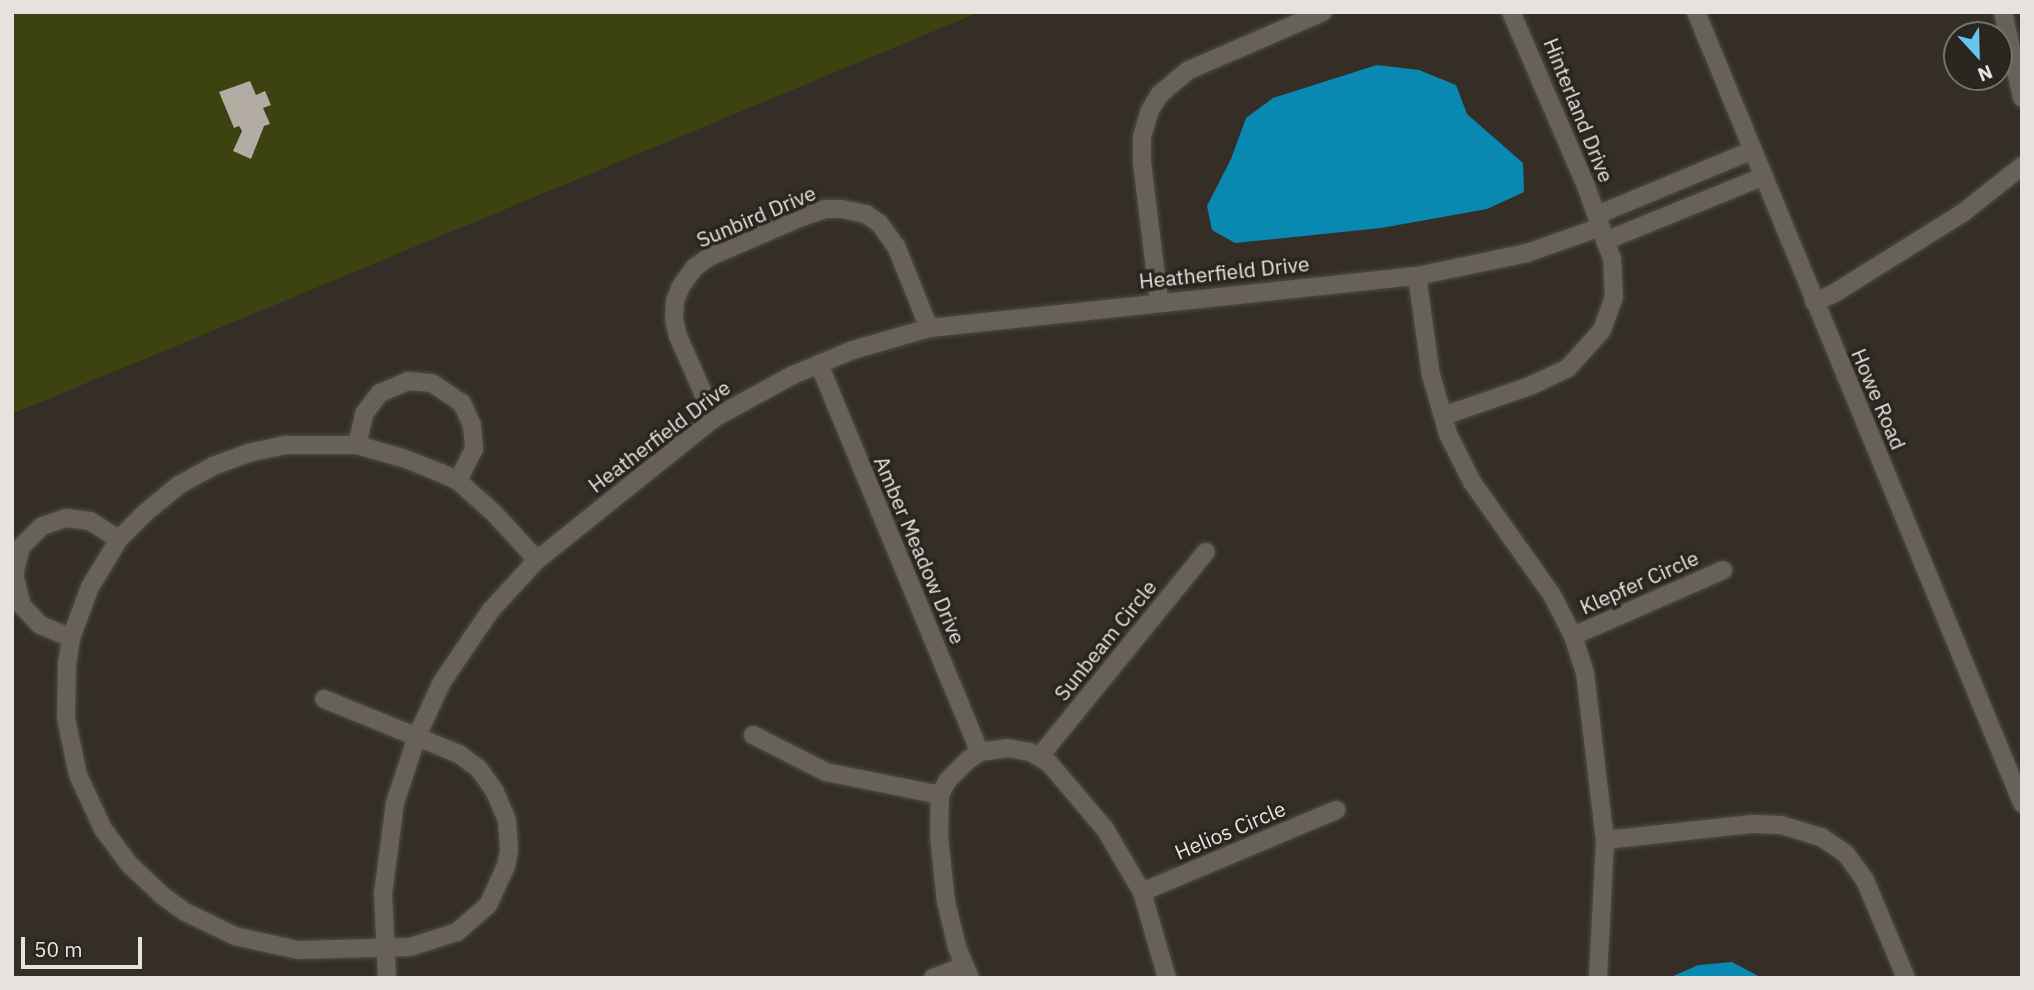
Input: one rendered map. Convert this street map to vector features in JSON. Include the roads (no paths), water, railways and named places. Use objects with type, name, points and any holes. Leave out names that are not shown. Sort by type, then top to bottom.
[{"type":"street","points":[[1159,301],[1142,163],[1142,137],[1149,112],[1160,94],[1187,71],[1324,12]]},
{"type":"street","name":"Hinterland Drive","points":[[1443,416],[1552,377],[1593,344],[1609,314],[1614,297],[1615,276],[1601,228],[1511,12]]},
{"type":"street","name":"Howe Road","points":[[1696,12],[2022,803]]},
{"type":"street","points":[[2003,12],[2022,98]]},
{"type":"street","name":"Heatherfield Drive","points":[[1601,228],[1753,150]]},
{"type":"street","points":[[1814,302],[1833,294],[1964,212],[2022,166]]},
{"type":"street","name":"Heatherfield Drive","points":[[387,978],[383,894],[395,803],[417,736],[460,652],[491,610],[537,560],[714,418],[760,390],[853,350],[929,328],[1159,301],[1417,276],[1527,253],[1764,176]]},
{"type":"street","name":"Sunbird Drive","points":[[714,418],[678,336],[674,318],[675,301],[681,286],[694,268],[709,257],[802,217],[825,209],[842,209],[866,214],[879,223],[896,246],[929,328]]},
{"type":"street","points":[[1417,276],[1430,375],[1443,416],[1472,482],[1552,595],[1573,636],[1589,693],[1605,840],[1598,978]]},
{"type":"street","name":"Amber Meadow Drive","points":[[818,364],[980,752]]},
{"type":"street","points":[[357,445],[363,414],[380,393],[408,381],[432,383],[462,403],[472,425],[474,449],[458,481]]},
{"type":"street","points":[[324,699],[459,754],[487,778],[507,820],[509,851],[495,894],[468,925],[430,943],[384,948],[298,950],[235,936],[185,912],[146,881],[103,828],[78,775],[66,718],[67,664],[71,639],[80,608],[119,540],[162,497],[229,459],[286,445],[357,445],[403,458],[458,481],[493,512],[537,560]]},
{"type":"street","points":[[71,639],[40,625],[22,606],[14,575],[21,547],[42,526],[66,518],[90,521],[119,540]]},
{"type":"street","name":"Sunbeam Circle","points":[[1040,756],[1206,552]]},
{"type":"street","name":"Klepfer Circle","points":[[1573,636],[1724,570]]},
{"type":"street","points":[[753,735],[834,775],[940,795]]},
{"type":"street","points":[[933,978],[967,972],[946,902],[940,835],[940,795],[957,769],[980,752],[1007,748],[1040,756],[1105,829],[1142,892],[1167,978]]},
{"type":"street","name":"Helios Circle","points":[[1142,892],[1336,810]]},
{"type":"street","points":[[1605,840],[1753,824],[1781,825],[1821,837],[1846,854],[1865,880],[1906,978]]},
{"type":"water","points":[[1377,65],[1419,70],[1456,85],[1467,114],[1523,163],[1524,192],[1487,209],[1381,228],[1235,243],[1212,230],[1207,206],[1231,159],[1246,118],[1273,98]]},
{"type":"water","points":[[1732,962],[1762,978],[1669,978],[1698,965]]}]
